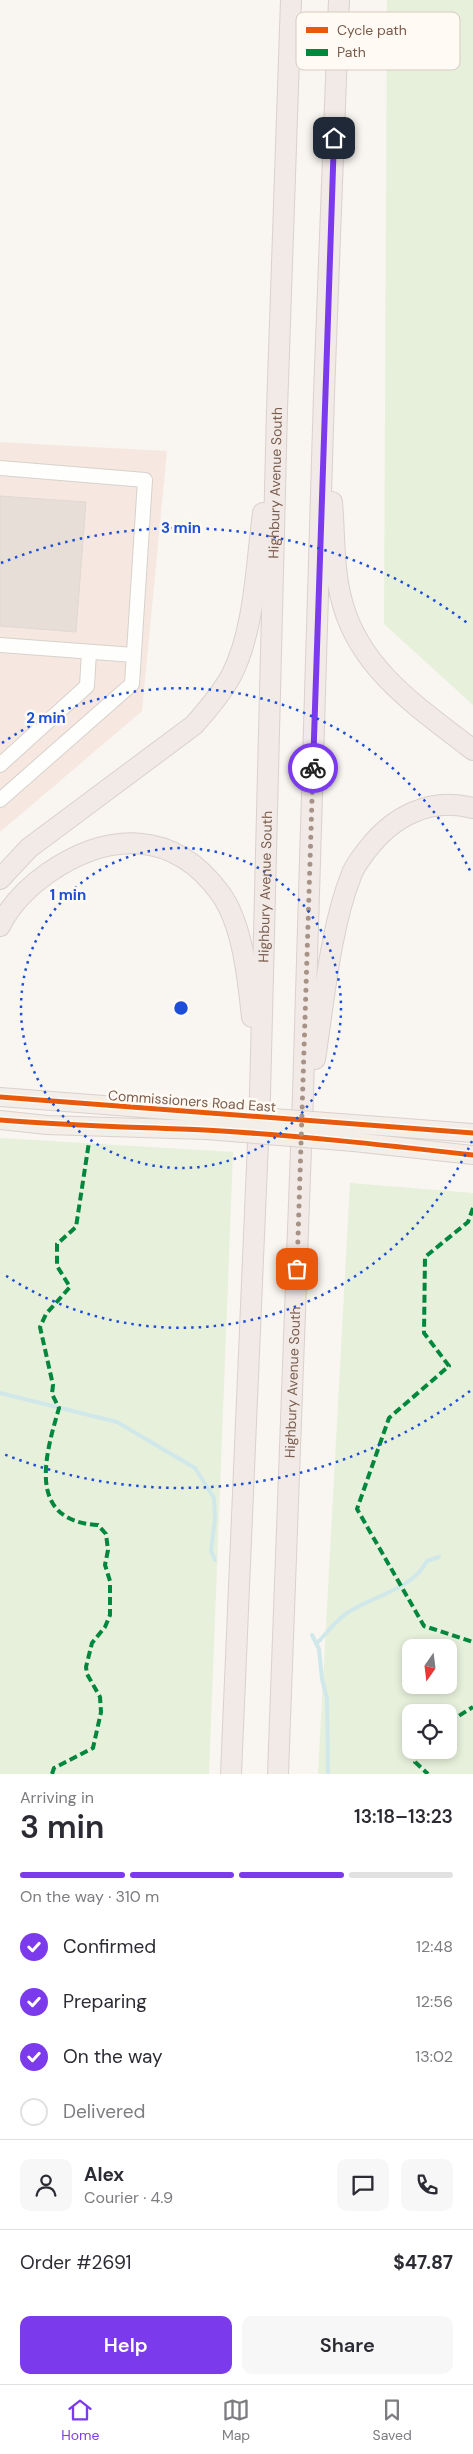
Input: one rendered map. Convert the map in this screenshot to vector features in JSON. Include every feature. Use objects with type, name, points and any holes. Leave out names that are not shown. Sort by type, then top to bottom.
[{"type":"highway","name":"Highbury Avenue South","points":[[231,1774],[244,1513],[260,1094],[277,410],[291,0]]},
{"type":"highway","name":"Highbury Avenue South","points":[[278,1774],[303,1094],[324,394],[336,70]]},
{"type":"highway","points":[[324,394],[338,582],[343,605],[358,642],[370,662],[392,685],[473,750]]},
{"type":"highway","points":[[0,879],[29,848],[194,725],[215,702],[231,675],[242,645],[250,614],[277,410]]},
{"type":"highway","points":[[303,1094],[313,1069],[340,913],[351,874],[359,860],[378,835],[390,825],[418,810],[449,804],[473,808]]},
{"type":"highway","points":[[0,926],[16,900],[40,879],[73,857],[90,849],[108,845],[139,843],[153,845],[186,859],[200,869],[221,894],[232,916],[242,954],[249,994],[260,1094]]},
{"type":"main road","name":"Commissioners Road East","points":[[0,1097],[206,1122],[354,1133],[473,1133]]},
{"type":"main road","name":"Commissioners Road East","points":[[0,1120],[47,1124],[206,1122]]},
{"type":"main road","name":"Commissioners Road East","points":[[354,1133],[473,1155]]},
{"type":"lane","points":[[0,468],[145,480],[132,684],[0,800]]},
{"type":"lane","points":[[0,645],[134,654]]},
{"type":"lane","points":[[0,765],[87,686],[89,652]]},
{"type":"shaded area","points":[[0,442],[167,451],[142,711],[0,832]]},
{"type":"green space","points":[[387,0],[473,0],[473,705],[384,624],[387,70],[460,70],[460,12],[387,12]]},
{"type":"green space","points":[[0,1138],[233,1152],[209,1774],[0,1774]]},
{"type":"green space","points":[[350,1183],[473,1193],[473,1774],[318,1774]]},
{"type":"building","points":[[0,496],[86,502],[76,632],[0,626]]},
{"type":"waterway","points":[[0,1393],[117,1422],[195,1468],[214,1498],[215,1519],[211,1551],[215,1560]]},
{"type":"waterway","points":[[317,1643],[347,1613],[402,1586],[412,1579],[427,1561],[439,1557]]},
{"type":"waterway","points":[[312,1635],[319,1649],[322,1679],[327,1699],[328,1774]]},
{"type":"marked path","points":[[52,1774],[54,1768],[93,1748],[101,1712],[100,1697],[87,1674],[86,1667],[92,1643],[105,1627],[110,1615],[110,1581],[105,1565],[108,1550],[106,1534],[98,1525],[75,1521],[60,1512],[50,1499],[46,1483],[49,1446],[59,1408],[52,1394],[53,1385],[40,1327],[46,1314],[70,1287],[57,1266],[57,1244],[76,1227],[89,1142]]},
{"type":"marked path","points":[[473,1208],[468,1222],[425,1257],[424,1333],[449,1366],[389,1418],[357,1509],[424,1626],[473,1642]]},
{"type":"marked path","points":[[457,1717],[473,1707]]},
{"type":"marked path","points":[[416,1759],[415,1762],[428,1774]]},
{"type":"cycle path","points":[[0,1097],[473,1133]]},
{"type":"cycle path","points":[[0,1120],[238,1132],[473,1155]]},
{"type":"way so far","points":[[297,1269],[313,768]]},
{"type":"route","points":[[313,768],[334,138]]}]
